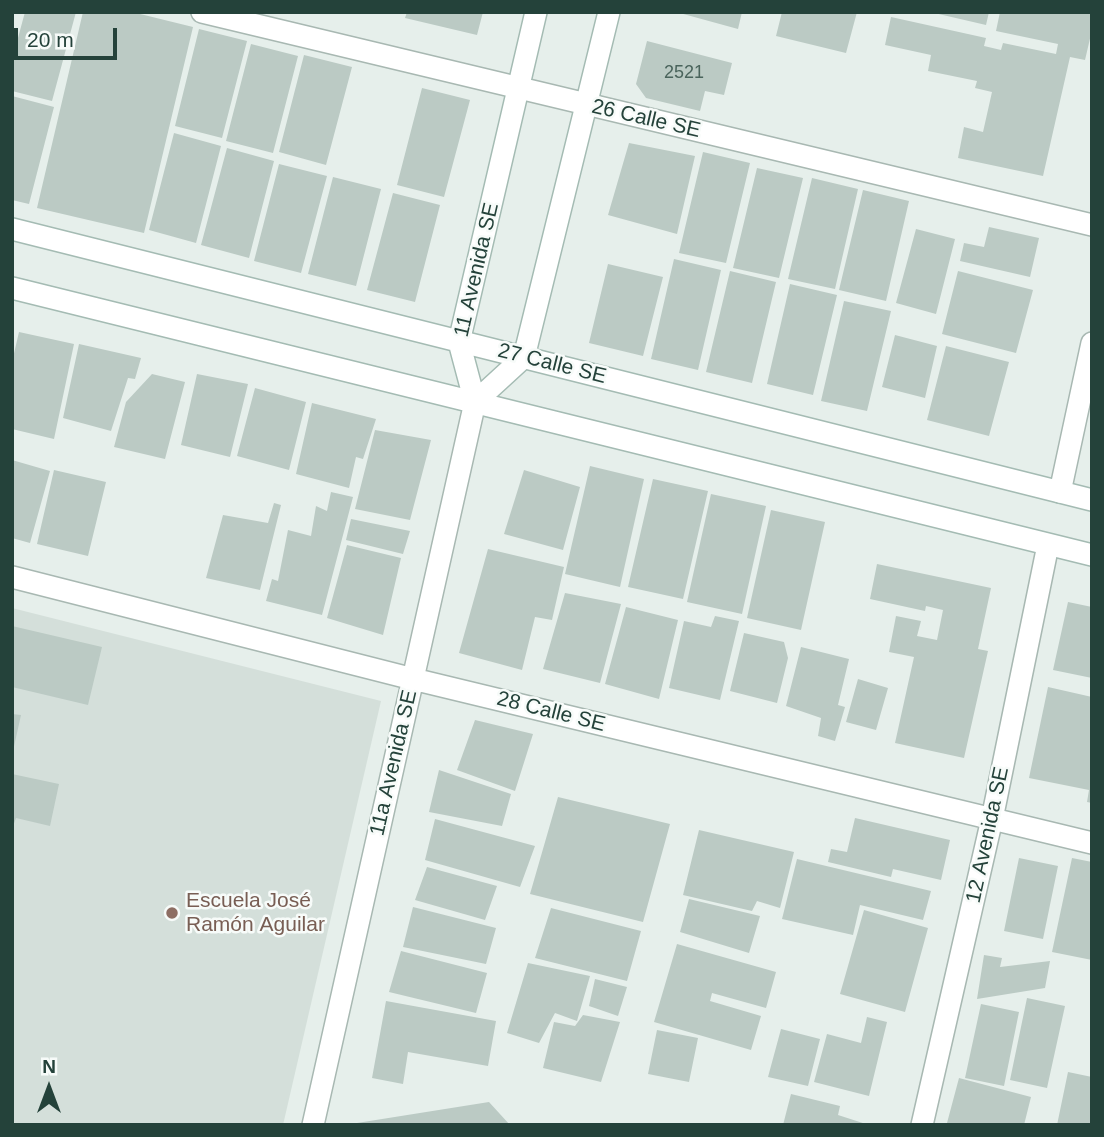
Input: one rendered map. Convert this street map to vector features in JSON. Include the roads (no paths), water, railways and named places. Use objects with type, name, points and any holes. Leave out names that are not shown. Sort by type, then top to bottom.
[{"type":"street","name":"26 Calle SE","points":[[202,12],[1092,225]]},
{"type":"street","name":"11 Avenida SE","points":[[475,402],[458,342],[536,12]]},
{"type":"street","points":[[475,402],[524,357],[609,12]]},
{"type":"street","name":"27 Calle SE","points":[[12,229],[1092,500]]},
{"type":"street","points":[[12,288],[1092,555]]},
{"type":"street","points":[[1060,492],[1092,342]]},
{"type":"street","name":"11a Avenida SE","points":[[313,1125],[475,402]]},
{"type":"street","name":"12 Avenida SE","points":[[922,1125],[992,819],[1048,545]]},
{"type":"street","name":"28 Calle SE","points":[[12,577],[413,679],[1092,843]]},
{"type":"place","name":"Escuela José Ramón Aguilar","points":[[172,913]]}]
